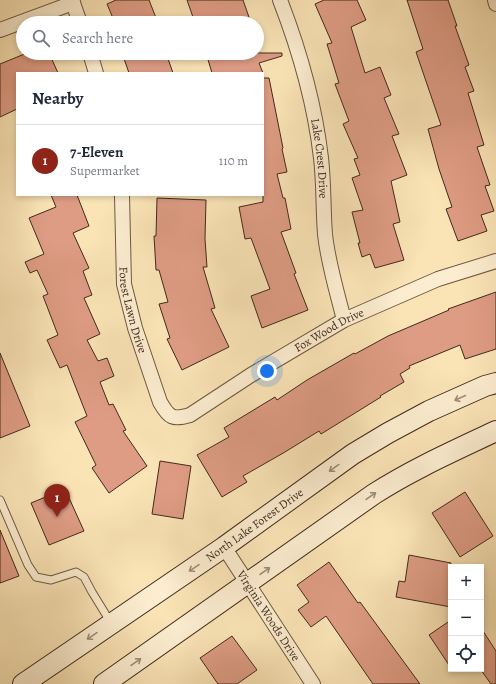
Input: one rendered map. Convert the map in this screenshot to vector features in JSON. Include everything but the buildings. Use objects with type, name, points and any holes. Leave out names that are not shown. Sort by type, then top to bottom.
[{"type":"main road","name":"North Lake Forest Drive","points":[[23,684],[224,548],[353,454],[429,411],[496,383]]},
{"type":"main road","points":[[104,684],[374,494],[429,462],[496,431]]},
{"type":"street","name":"Lake Crest Drive","points":[[280,0],[288,20],[304,74],[314,118],[321,157],[325,236],[330,265],[344,320]]},
{"type":"street","points":[[495,0],[496,4]]},
{"type":"street","points":[[36,16],[73,2],[78,16]]},
{"type":"street","points":[[0,30],[16,24]]},
{"type":"street","points":[[92,60],[96,72]]},
{"type":"street","name":"Forest Lawn Drive","points":[[122,196],[124,284],[135,328],[160,402],[165,411],[172,417]]},
{"type":"street","name":"Fox Wood Drive","points":[[172,417],[180,418],[190,415],[251,375],[344,320],[438,279],[496,261]]},
{"type":"street","name":"Virginia Woods Drive","points":[[224,548],[313,684]]},
{"type":"lane","points":[[0,500],[28,565],[36,577],[51,580],[76,572],[84,577],[111,624]]},
{"type":"place","name":"7-Eleven","points":[[57,517]]}]
